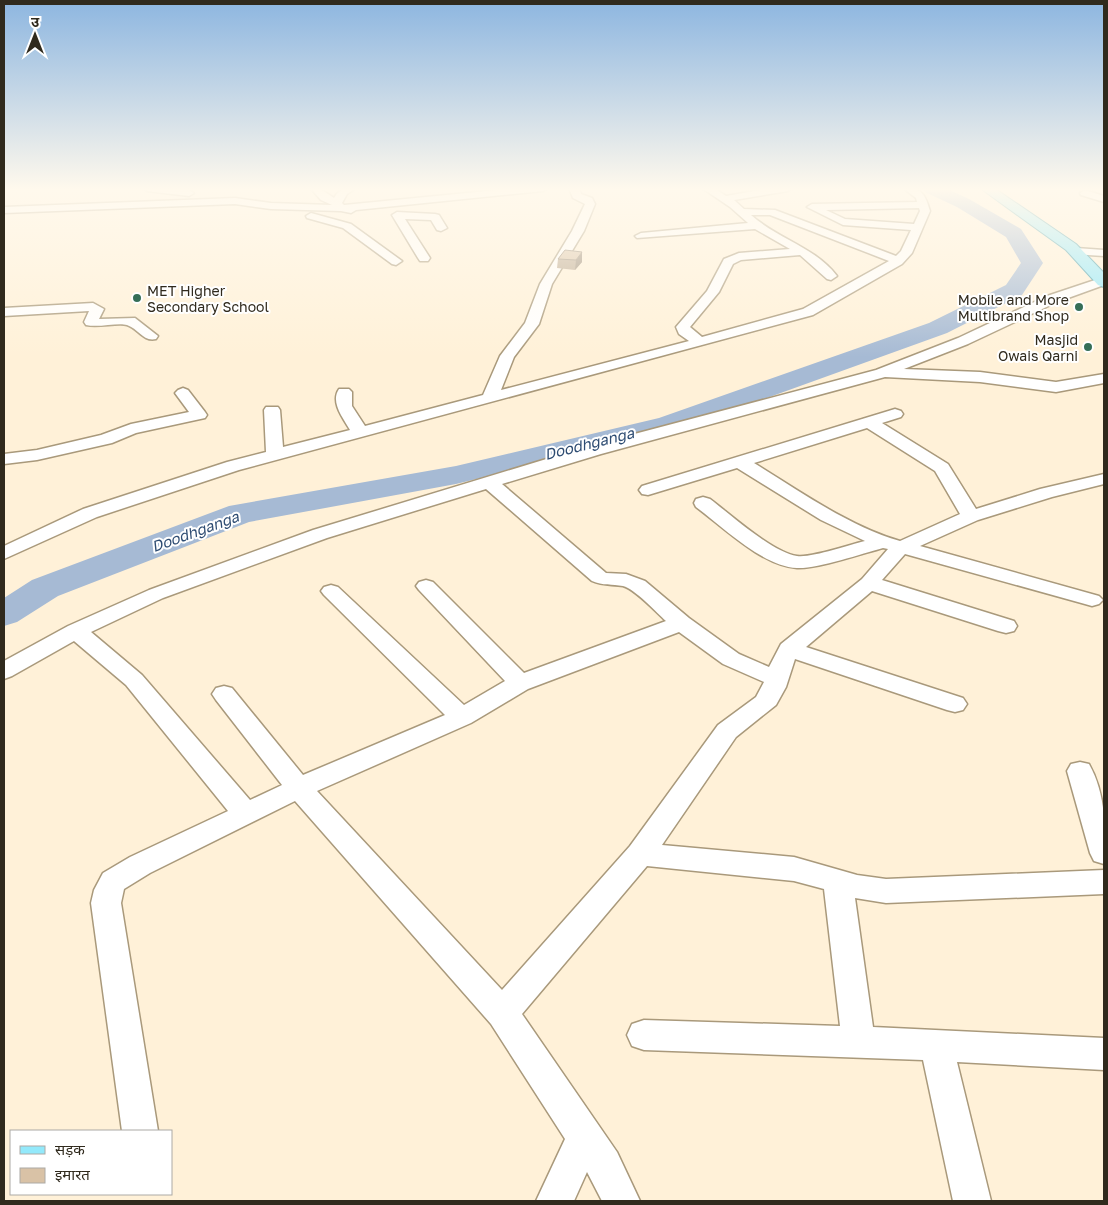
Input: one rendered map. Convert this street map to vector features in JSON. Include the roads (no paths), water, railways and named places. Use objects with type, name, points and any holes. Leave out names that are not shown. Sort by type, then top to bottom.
[{"type":"main road","points":[[1063,244],[1081,257],[1104,281]]},
{"type":"street","points":[[374,244],[396,261]]},
{"type":"street","points":[[490,397],[507,356],[532,324],[546,284],[570,244]]},
{"type":"street","points":[[789,244],[803,252],[831,276]]},
{"type":"street","points":[[855,244],[898,261]]},
{"type":"street","points":[[4,553],[90,513],[232,466],[808,312],[898,261],[906,253],[910,244]]},
{"type":"street","points":[[379,248],[407,245],[424,258]]},
{"type":"street","points":[[699,341],[684,331],[683,327],[714,292],[728,262],[739,258],[803,252]]},
{"type":"street","points":[[1081,257],[1104,252]]},
{"type":"street","points":[[1081,257],[1104,261]]},
{"type":"street","points":[[4,671],[76,631],[156,594],[320,534],[595,450],[881,373],[963,341],[1052,299],[1104,281]]},
{"type":"street","points":[[4,312],[93,307],[97,309],[91,322],[130,321],[151,336]]},
{"type":"street","points":[[881,373],[980,377],[1049,387],[1104,379]]},
{"type":"street","points":[[344,392],[344,406],[360,432]]},
{"type":"street","points":[[4,459],[37,455],[106,439],[131,428],[199,415],[184,393]]},
{"type":"street","points":[[272,410],[275,455]]},
{"type":"street","points":[[648,490],[895,414]]},
{"type":"street","points":[[870,423],[942,468],[971,516]]},
{"type":"street","points":[[738,461],[828,516],[891,545],[1092,600]]},
{"type":"street","points":[[703,503],[772,553],[798,563],[891,545],[971,516],[1046,493],[1104,479]]},
{"type":"street","points":[[488,482],[599,578],[632,582],[644,590],[681,623],[738,663],[776,678]]},
{"type":"street","points":[[502,1013],[640,854],[727,732],[736,722],[760,707],[768,699],[782,658],[789,648],[869,583],[891,545]]},
{"type":"street","points":[[869,583],[1006,626]]},
{"type":"street","points":[[426,586],[520,683]]},
{"type":"street","points":[[331,591],[462,717]]},
{"type":"street","points":[[140,1130],[106,903],[113,881],[140,865],[299,788],[462,717],[520,683],[681,623]]},
{"type":"street","points":[[76,631],[134,680],[246,814]]},
{"type":"street","points":[[789,648],[955,704]]},
{"type":"street","points":[[224,694],[299,788],[502,1013],[604,1165],[621,1201]]},
{"type":"street","points":[[1080,771],[1104,853]]},
{"type":"street","points":[[640,854],[794,869],[838,883],[886,891],[1104,882]]},
{"type":"street","points":[[838,883],[859,1043]]},
{"type":"street","points":[[644,1035],[936,1045],[1104,1054]]},
{"type":"street","points":[[936,1045],[972,1201]]},
{"type":"street","points":[[555,1201],[585,1137]]},
{"type":"waterway","name":"Doodhganga","points":[[4,614],[45,588],[241,513],[456,475],[668,424],[938,328],[1014,290],[1032,263],[1021,244]]},
{"type":"place","name":"MET Higher Secondary School","points":[[137,298]]},
{"type":"place","name":"Mobile and More Multibrand Shop","points":[[1079,307]]},
{"type":"place","name":"Masjid Owais Qarni","points":[[1088,347]]}]
